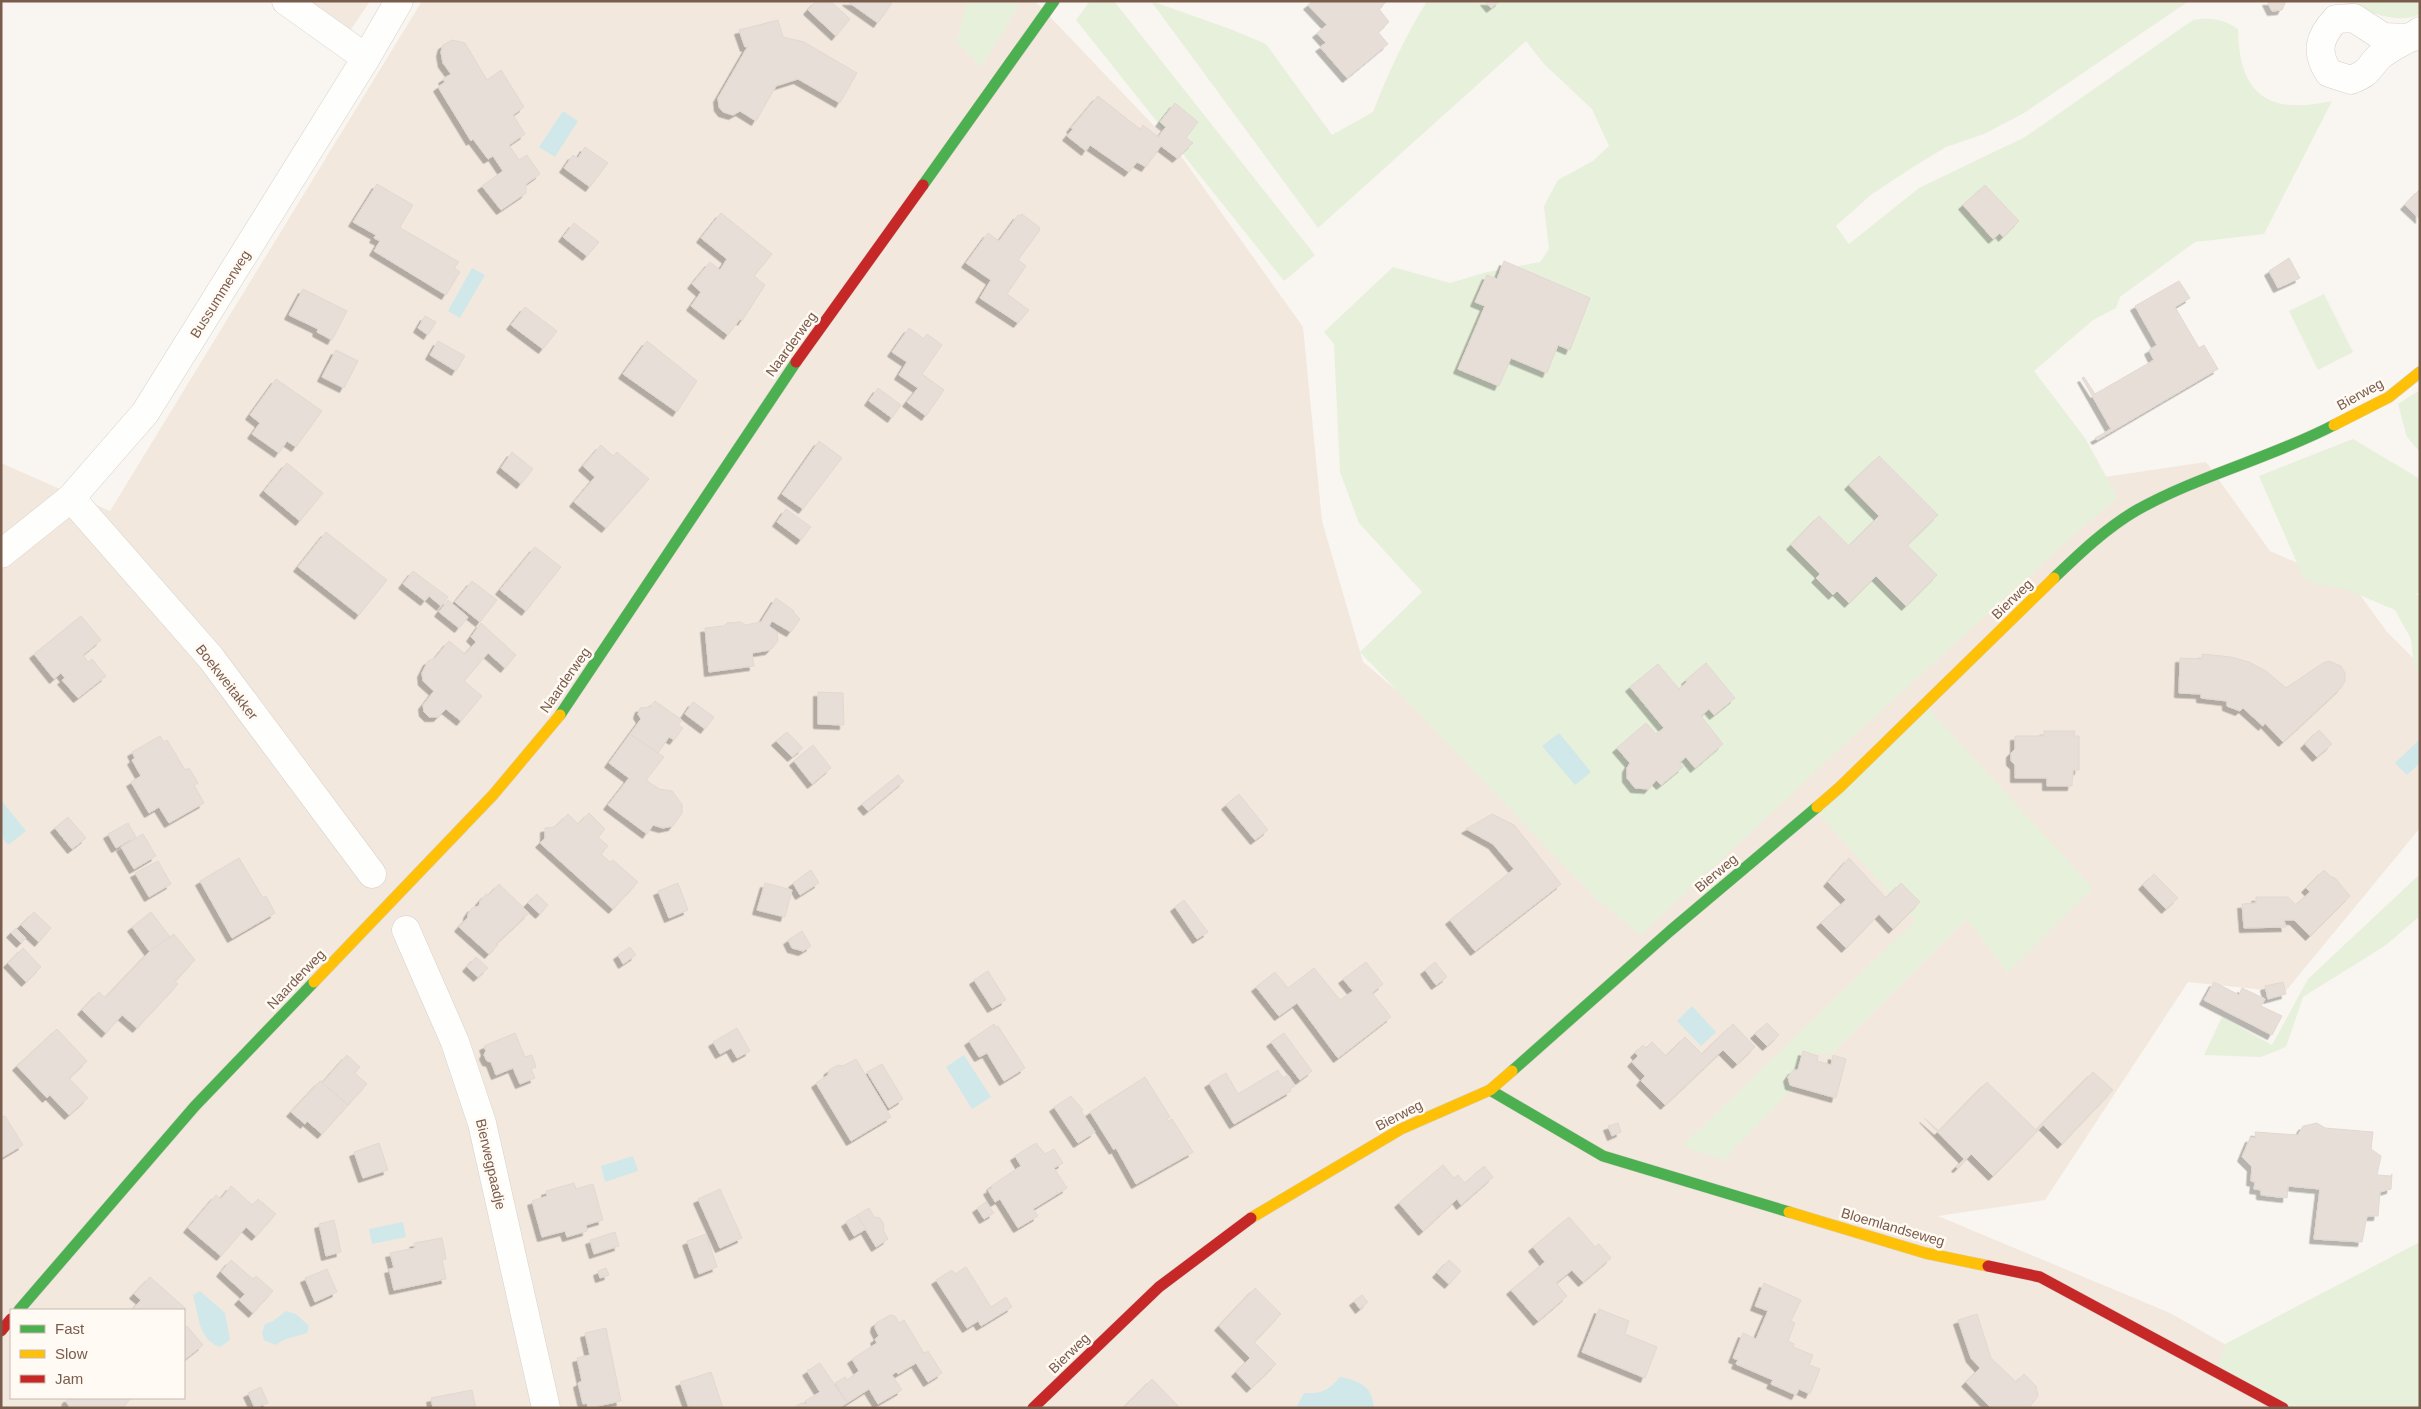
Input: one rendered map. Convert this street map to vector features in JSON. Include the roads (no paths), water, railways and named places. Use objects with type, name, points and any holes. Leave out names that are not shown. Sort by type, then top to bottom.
[{"type":"street","points":[[286,1],[366,58]]},
{"type":"street","name":"Bussummerweg","points":[[1,554],[71,498],[145,414],[366,58],[399,1]]},
{"type":"street","name":"Naarderweg","points":[[20,1309],[195,1106],[494,795],[569,704],[781,383],[1054,1]]},
{"type":"street","name":"Bierweg","points":[[1034,1408],[1159,1287],[1263,1209],[1401,1129],[1490,1090],[1670,931],[1840,787],[2084,550],[2136,511],[2200,480],[2314,436],[2389,397],[2420,372]]},
{"type":"street","name":"Boekweitakker","points":[[71,498],[210,658],[372,874]]},
{"type":"street","name":"Bierwegpaadje","points":[[406,930],[454,1042],[482,1123],[546,1408]]},
{"type":"street","name":"Bloemlandseweg","points":[[1490,1090],[1603,1156],[1925,1253],[2040,1277],[2283,1408]]},
{"type":"street","points":[[1,1330],[10,1320]]},
{"type":"water","points":[[563,111],[578,121],[555,157],[539,147]]},
{"type":"water","points":[[472,268],[485,275],[460,318],[448,311]]},
{"type":"water","points":[[1559,733],[1591,772],[1575,785],[1542,746]]},
{"type":"water","points":[[2420,739],[2420,763],[2407,775],[2395,763]]},
{"type":"water","points":[[1,800],[26,831],[8,845],[1,836]]},
{"type":"water","points":[[1692,1006],[1716,1032],[1701,1046],[1677,1021]]},
{"type":"water","points":[[964,1055],[991,1097],[972,1109],[946,1067]]},
{"type":"water","points":[[633,1156],[638,1171],[605,1182],[601,1166]]},
{"type":"water","points":[[403,1222],[406,1237],[372,1244],[369,1229]]},
{"type":"water","points":[[200,1291],[225,1313],[230,1340],[220,1347],[207,1339],[200,1326],[193,1295]]},
{"type":"water","points":[[286,1311],[296,1314],[309,1326],[307,1333],[286,1339],[275,1345],[264,1340],[262,1333],[265,1324],[273,1321]]},
{"type":"water","points":[[1340,1377],[1353,1380],[1364,1386],[1371,1394],[1374,1408],[1296,1408],[1304,1393],[1316,1393],[1325,1390]]}]
